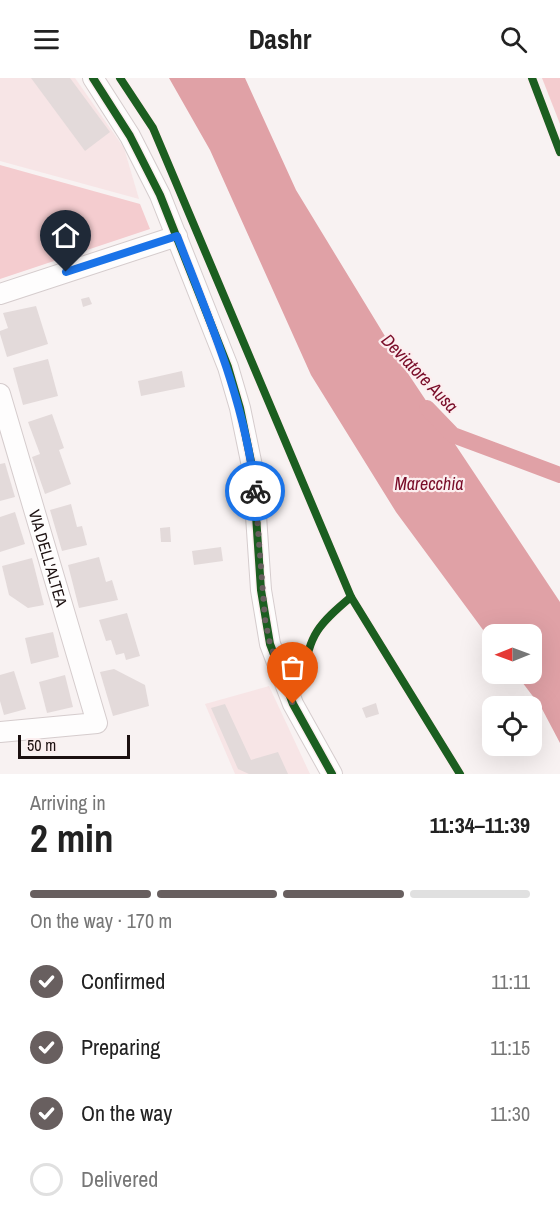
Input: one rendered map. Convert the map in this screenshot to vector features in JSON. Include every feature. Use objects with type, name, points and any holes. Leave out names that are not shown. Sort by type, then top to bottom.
[{"type":"street","points":[[93,78],[130,136],[177,236],[228,367],[240,408],[253,471],[261,590],[270,644],[293,704],[332,774]]},
{"type":"street","points":[[0,294],[177,236]]},
{"type":"street","name":"VIA DELL'ALTEA","points":[[0,394],[97,723],[0,732]]},
{"type":"shaded area","points":[[0,78],[75,78],[124,148],[139,199],[0,161]]},
{"type":"shaded area","points":[[542,78],[560,78],[560,124]]},
{"type":"shaded area","points":[[0,165],[140,204],[150,229],[0,279]]},
{"type":"shaded area","points":[[269,686],[310,774],[235,774],[205,704]]},
{"type":"water","name":"Marecchia","points":[[169,78],[245,78],[296,190],[405,369],[560,602],[560,743],[542,709],[542,696],[533,696],[524,684],[542,684],[542,624],[482,624],[482,628],[396,512],[311,375],[210,150]]},
{"type":"building","points":[[31,78],[70,78],[110,132],[85,151]]},
{"type":"building","points":[[89,297],[92,304],[83,307],[81,299]]},
{"type":"building","points":[[36,306],[48,344],[7,357],[0,334],[0,331],[8,328],[3,313]]},
{"type":"building","points":[[48,359],[58,396],[23,405],[13,368]]},
{"type":"building","points":[[182,371],[185,387],[141,396],[138,381]]},
{"type":"building","points":[[52,414],[64,448],[59,450],[71,484],[45,494],[32,457],[40,454],[28,422]]},
{"type":"building","points":[[5,463],[15,497],[0,501],[0,464]]},
{"type":"building","points":[[71,504],[77,527],[82,526],[87,545],[62,551],[50,510]]},
{"type":"building","points":[[15,512],[25,544],[0,552],[0,517]]},
{"type":"building","points":[[170,527],[171,542],[161,542],[160,528]]},
{"type":"building","points":[[221,547],[223,561],[194,565],[192,551]]},
{"type":"building","points":[[99,557],[106,582],[112,580],[118,600],[79,608],[68,565]]},
{"type":"building","points":[[32,558],[44,605],[28,608],[9,595],[2,566]]},
{"type":"building","points":[[127,613],[140,656],[126,660],[124,653],[116,655],[111,640],[106,641],[99,620]]},
{"type":"building","points":[[53,632],[59,657],[31,664],[25,638]]},
{"type":"building","points":[[114,669],[145,685],[149,706],[113,716],[100,672]]},
{"type":"building","points":[[14,671],[26,709],[4,715],[0,701],[0,675]]},
{"type":"building","points":[[65,675],[73,707],[47,713],[39,682]]},
{"type":"building","points":[[376,703],[379,714],[366,718],[362,708]]},
{"type":"building","points":[[225,704],[251,760],[278,752],[288,774],[249,774],[238,769],[211,708]]},
{"type":"waterway","name":"Deviatore Ausa","points":[[427,408],[453,435],[560,475]]},
{"type":"cycle path","points":[[93,78],[130,136],[160,195],[228,367],[240,408],[253,471],[261,590],[270,644],[293,704],[332,774]]},
{"type":"cycle path","points":[[120,78],[153,128],[351,597],[460,774]]},
{"type":"cycle path","points":[[532,78],[560,152]]},
{"type":"cycle path","points":[[286,687],[304,676],[309,650],[317,631],[351,597]]},
{"type":"way so far","points":[[255,491],[258,555],[265,619],[270,644],[293,704]]},
{"type":"route","points":[[66,272],[177,236],[228,367],[249,445],[255,491]]}]
